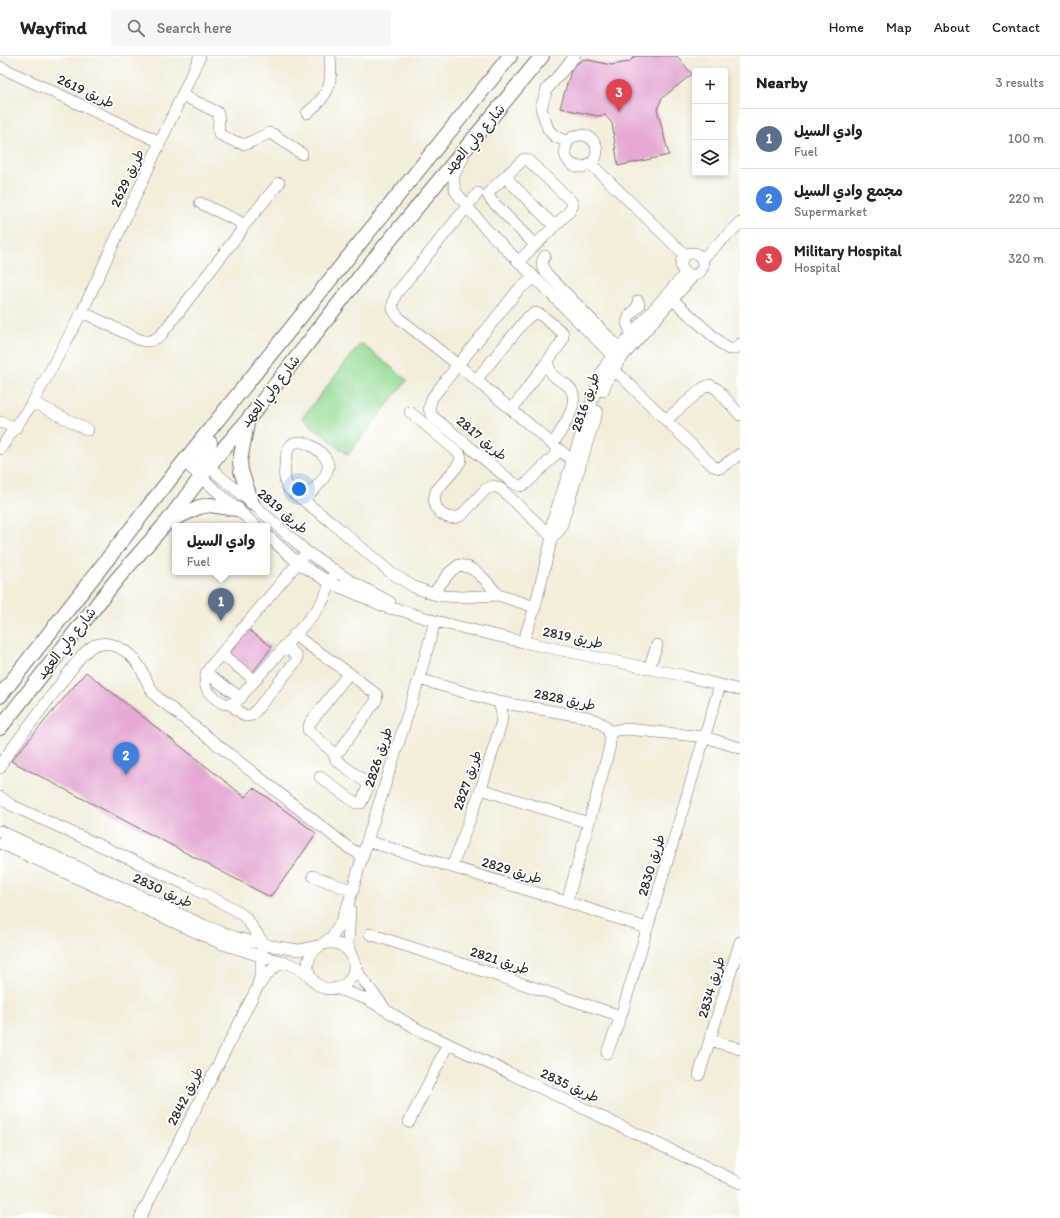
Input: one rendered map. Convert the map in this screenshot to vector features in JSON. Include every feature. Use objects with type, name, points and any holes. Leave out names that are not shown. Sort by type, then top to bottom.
[{"type":"main road","name":"شارع ولي العهد","points":[[0,696],[197,463],[282,340],[510,56]]},
{"type":"main road","name":"شارع ولي العهد","points":[[0,728],[117,579],[167,522],[197,463],[247,420],[365,270],[542,56]]},
{"type":"main road","points":[[247,420],[240,461],[241,472],[252,504]]},
{"type":"main road","points":[[167,522],[199,507],[210,505],[237,509]]},
{"type":"street","name":"طريق 2629","points":[[0,449],[33,402],[82,312],[200,56]]},
{"type":"street","points":[[307,113],[319,104],[325,94],[331,78],[330,56]]},
{"type":"street","points":[[568,142],[554,136],[548,129],[541,108],[547,89],[575,56]]},
{"type":"street","name":"طريق 2619","points":[[0,67],[160,142]]},
{"type":"street","points":[[182,94],[217,112],[219,115],[219,134],[245,144],[272,134],[302,154]]},
{"type":"street","points":[[584,135],[593,139],[597,147],[597,157],[591,164],[584,167],[577,167],[570,163],[566,157],[565,149],[568,142],[575,136],[584,135]]},
{"type":"street","points":[[469,144],[454,175],[455,190],[484,227],[616,359]]},
{"type":"street","points":[[519,261],[569,212],[572,205],[571,201],[528,160],[524,159],[491,190],[488,195],[491,200],[535,245]]},
{"type":"street","points":[[591,164],[685,255]]},
{"type":"street","points":[[505,177],[554,226]]},
{"type":"street","points":[[82,312],[140,340],[149,341],[157,338],[240,233],[242,228],[279,183]]},
{"type":"street","points":[[478,193],[396,294],[392,304],[394,313],[576,463]]},
{"type":"street","points":[[200,203],[238,221],[242,228]]},
{"type":"street","points":[[696,269],[740,222]]},
{"type":"street","points":[[696,269],[699,255],[689,253],[681,259],[681,269],[696,269],[740,233]]},
{"type":"street","points":[[545,256],[542,261],[542,268],[616,359],[622,377],[713,466],[720,468],[740,454]]},
{"type":"street","name":"طريق 2816","points":[[633,339],[673,300],[696,269]]},
{"type":"street","name":"طريق 2816","points":[[524,642],[535,607],[552,538],[552,523],[576,463],[601,374],[696,269]]},
{"type":"street","points":[[458,365],[519,289],[536,278]]},
{"type":"street","points":[[673,300],[724,346],[730,349],[735,349],[740,344]]},
{"type":"street","points":[[633,339],[627,320],[629,315],[639,305],[638,301]]},
{"type":"street","points":[[476,380],[528,317],[535,313],[541,315],[563,333],[561,344],[512,409]]},
{"type":"street","points":[[547,362],[552,375],[568,385],[573,392],[574,399],[572,411],[556,447]]},
{"type":"street","name":"طريق 2817","points":[[458,365],[432,398],[429,409],[432,416],[512,482],[520,486],[527,483],[556,447]]},
{"type":"street","points":[[666,420],[703,388],[710,385],[717,390],[740,415]]},
{"type":"street","points":[[33,402],[88,430]]},
{"type":"street","points":[[410,412],[460,454],[461,460],[456,468],[436,491],[434,499],[440,513],[447,517],[455,518],[462,515],[486,489],[494,486],[501,489],[552,538]]},
{"type":"street","points":[[0,422],[16,428]]},
{"type":"street","points":[[303,500],[316,488],[325,475],[328,467],[326,458],[318,451],[304,442],[298,441],[292,444],[286,455],[284,477],[288,488],[303,500],[330,521],[390,572],[407,584],[433,594],[462,597],[498,595],[535,607]]},
{"type":"street","name":"طريق 2819","points":[[197,463],[252,504],[307,552],[353,582],[391,602],[400,610]]},
{"type":"street","name":"طريق 2819","points":[[197,463],[237,509],[253,523]]},
{"type":"street","name":"طريق 2819","points":[[270,538],[298,563],[331,583],[382,606],[435,621],[524,642],[650,668],[740,690]]},
{"type":"street","points":[[307,552],[206,673],[205,680],[209,693],[223,703],[230,704],[241,698],[321,604],[331,583],[335,570]]},
{"type":"street","points":[[433,594],[450,572],[459,565],[466,566],[475,571],[498,595]]},
{"type":"street","name":"طريق 2826","points":[[321,945],[332,937],[340,924],[353,891],[367,841],[419,679],[435,621]]},
{"type":"street","points":[[294,635],[350,673],[377,694],[378,698],[340,750],[333,752]]},
{"type":"street","points":[[0,768],[4,759],[82,654],[94,645],[106,643],[117,646],[132,657],[139,666],[148,685],[158,698],[343,843],[363,856]]},
{"type":"street","points":[[650,668],[657,645]]},
{"type":"street","points":[[230,704],[245,716],[252,715],[254,713],[297,660],[296,655],[284,646]]},
{"type":"street","points":[[221,654],[255,680]]},
{"type":"street","points":[[206,673],[241,698]]},
{"type":"street","points":[[320,777],[356,803],[361,803],[368,787],[368,783],[336,760],[333,752],[308,730],[310,723],[350,673]]},
{"type":"street","name":"طريق 2828","points":[[419,679],[498,702],[586,717],[596,720],[606,726],[610,732]]},
{"type":"street","name":"طريق 2830","points":[[607,1053],[621,1016],[720,684]]},
{"type":"street","name":"طريق 2827","points":[[452,867],[481,789],[502,724],[502,712],[498,702]]},
{"type":"street","points":[[567,902],[609,750],[611,741],[610,732],[627,729],[705,737],[740,748]]},
{"type":"street","points":[[481,789],[589,823]]},
{"type":"street","points":[[0,797],[11,805],[187,885],[234,910],[245,917],[265,945],[262,948],[260,956]]},
{"type":"street","name":"طريق 2830","points":[[0,831],[203,925],[234,937],[265,945],[299,950],[321,945]]},
{"type":"street","name":"طريق 2829","points":[[367,841],[647,928]]},
{"type":"street","name":"طريق 2830","points":[[0,843],[220,943],[284,962],[297,967],[312,978]]},
{"type":"street","points":[[313,876],[353,891]]},
{"type":"street","name":"طريق 2826","points":[[349,902],[348,944],[351,956]]},
{"type":"street","name":"طريق 2821","points":[[370,934],[621,1016]]},
{"type":"street","points":[[334,943],[340,945],[346,948],[351,956],[354,965],[353,972],[351,978],[346,983],[335,988],[322,987],[312,978],[309,960],[316,949],[321,945],[334,943]]},
{"type":"street","name":"طريق 2834","points":[[698,1075],[739,948]]},
{"type":"street","name":"طريق 2842","points":[[257,988],[261,972],[260,956]]},
{"type":"street","name":"طريق 2835","points":[[351,956],[360,976],[388,1012]]},
{"type":"street","name":"طريق 2842","points":[[140,1218],[257,988],[270,970],[276,965],[284,962]]},
{"type":"street","name":"طريق 2835","points":[[335,988],[367,1000],[419,1030],[740,1183]]},
{"type":"street","name":"طريق 2834","points":[[710,1040],[740,1049]]},
{"type":"street","points":[[409,1122],[448,1044]]},
{"type":"green space","points":[[361,343],[407,380],[348,455],[302,418]]},
{"type":"building","points":[[635,56],[677,56],[692,74],[662,98],[657,109],[669,155],[618,166],[612,123],[605,115],[597,116],[560,108],[572,67],[584,59],[611,65],[629,62]]},
{"type":"building","points":[[248,629],[272,647],[253,672],[229,654]]},
{"type":"building","points":[[86,672],[245,797],[254,788],[316,833],[270,897],[11,761]]},
{"type":"place","name":"Military Hospital","points":[[619,112]]},
{"type":"place","name":"وادي السيل","points":[[221,621]]},
{"type":"place","name":"مجمع وادي السيل","points":[[126,775]]}]
